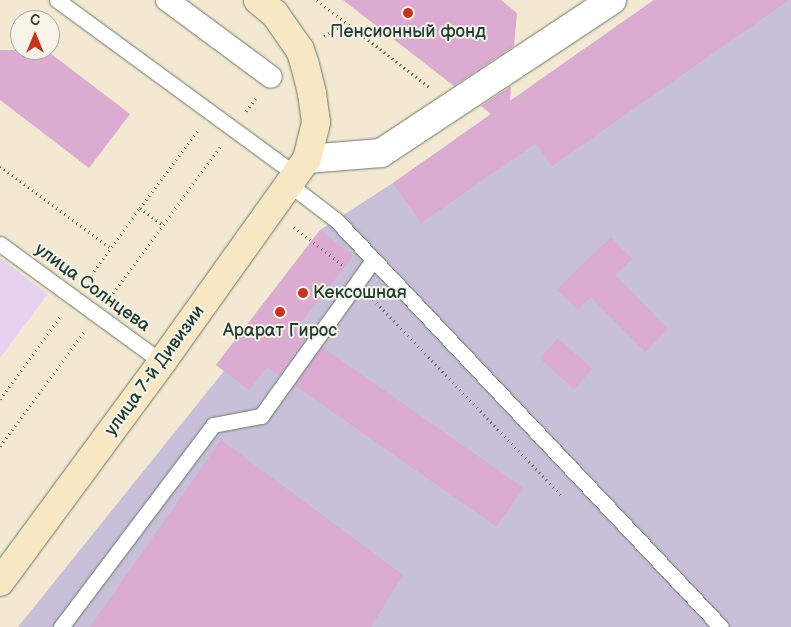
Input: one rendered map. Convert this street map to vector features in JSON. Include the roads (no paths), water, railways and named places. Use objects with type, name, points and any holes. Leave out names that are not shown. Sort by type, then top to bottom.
[{"type":"main road","points":[[258,0],[275,14],[300,50],[312,93],[316,122],[298,173]]},
{"type":"main road","name":"улица 7-й Дивизии","points":[[0,582],[298,173]]},
{"type":"street","points":[[167,0],[271,77]]},
{"type":"street","points":[[298,173],[381,153],[612,0]]},
{"type":"lane","points":[[57,0],[233,129],[298,173],[336,220],[373,260],[721,627]]},
{"type":"lane","name":"улица Солнцева","points":[[0,244],[162,362]]},
{"type":"lane","points":[[61,627],[213,425],[262,416],[373,260]]},
{"type":"place","name":"Пенсионный фонд","points":[[408,13]]},
{"type":"place","name":"Кексошная","points":[[303,293]]},
{"type":"place","name":"Арарат Гирос","points":[[280,312]]}]
